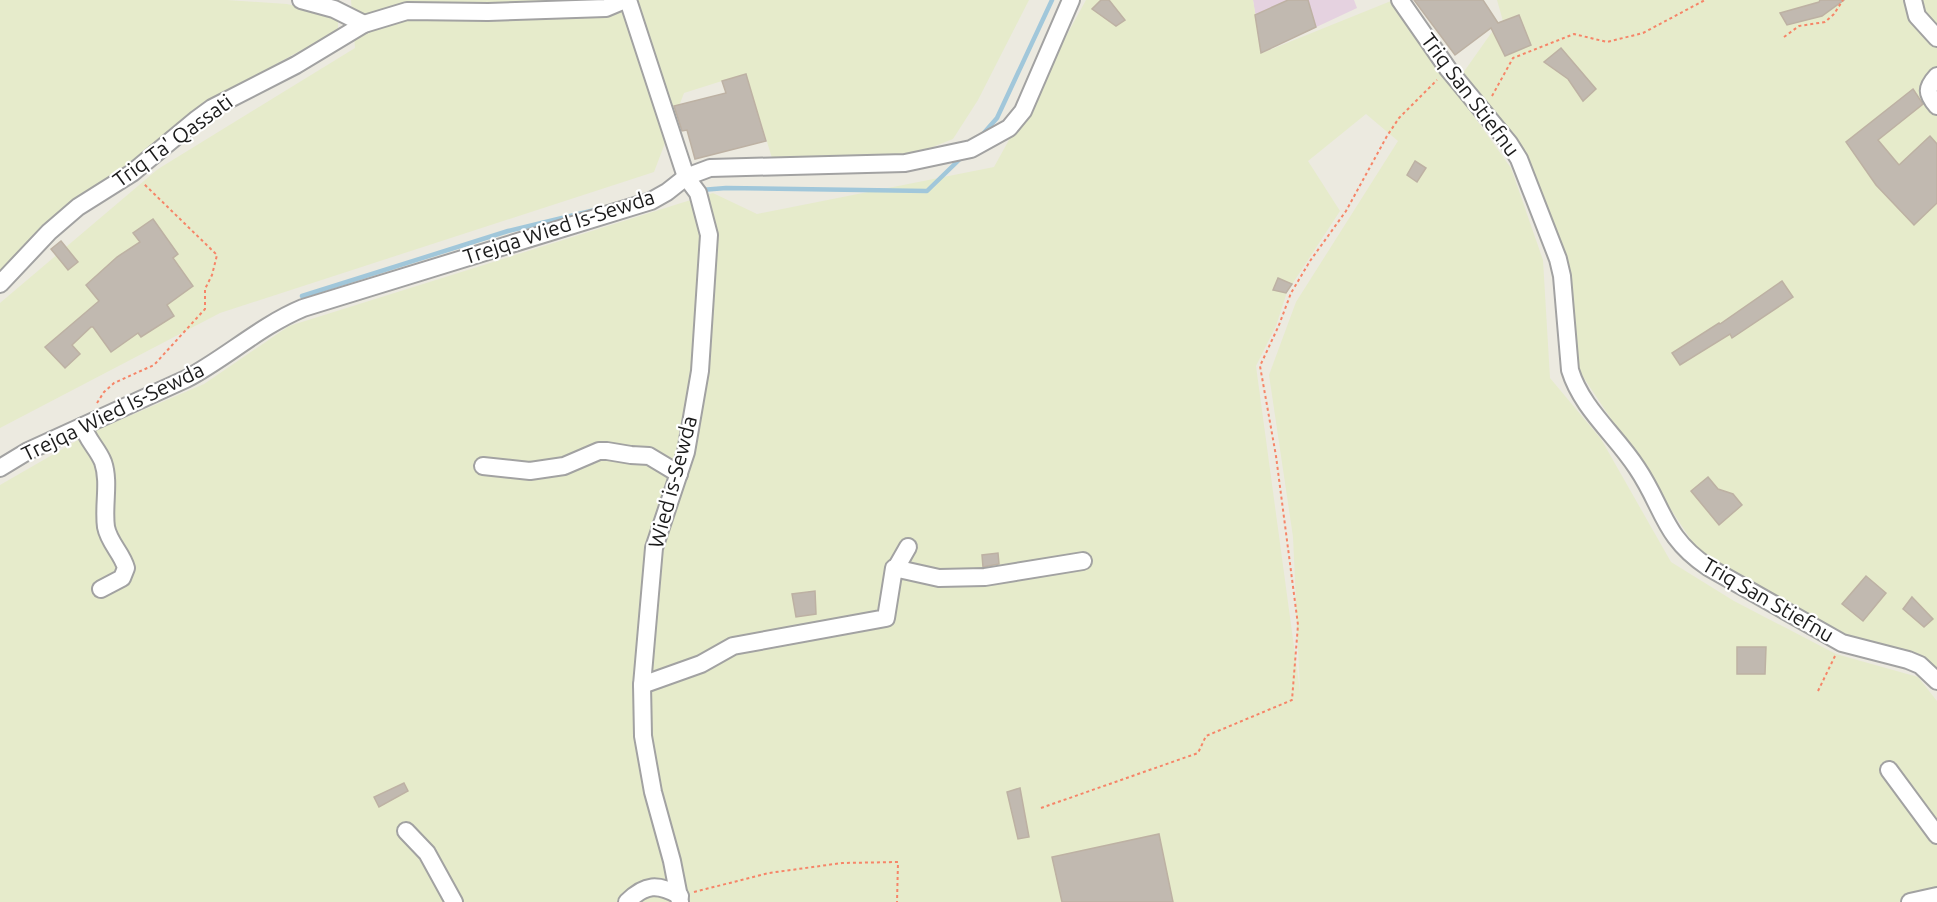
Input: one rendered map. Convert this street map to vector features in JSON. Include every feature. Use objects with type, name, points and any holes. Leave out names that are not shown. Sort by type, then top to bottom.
[{"type":"street","points":[[301,0],[334,9],[364,24],[407,11],[488,12],[606,8],[627,0]]},
{"type":"street","name":"Wied is-Sewda","points":[[627,0],[686,177],[698,193],[709,235],[700,371],[686,452],[654,548],[642,685],[643,736],[652,792],[680,899]]},
{"type":"street","name":"Trejqa Wied Is-Sewda","points":[[0,468],[28,452],[206,369],[280,317],[651,201],[686,177],[710,168],[905,163],[971,149],[1009,128],[1023,111],[1071,0]]},
{"type":"street","name":"Triq San Stiefnu","points":[[1400,0],[1448,69],[1519,159],[1558,259],[1562,276],[1570,370],[1574,382],[1588,405],[1638,468],[1674,538],[1695,559],[1842,643],[1908,660],[1920,665],[1937,681]]},
{"type":"street","points":[[1913,0],[1917,16],[1937,38]]},
{"type":"street","name":"Triq Ta' Qassati","points":[[0,284],[49,232],[78,207],[132,172],[212,108],[296,65],[364,24]]},
{"type":"street","points":[[1937,75],[1928,88],[1930,98],[1937,106]]},
{"type":"street","points":[[83,426],[103,464],[108,537],[124,559],[126,568],[122,578],[101,589]]},
{"type":"street","points":[[483,466],[530,471],[564,466],[599,451],[607,451],[649,456],[679,474]]},
{"type":"street","points":[[642,685],[701,664],[733,646],[886,618],[894,568],[908,547]]},
{"type":"street","points":[[896,568],[939,578],[985,577],[1083,561]]},
{"type":"street","points":[[1896,770],[1913,801],[1937,835]]},
{"type":"street","points":[[406,831],[427,853],[454,902]]},
{"type":"street","points":[[627,902],[637,892],[649,887],[660,887],[680,899]]},
{"type":"street","points":[[1910,902],[1937,896]]},
{"type":"path","points":[[1483,111],[1513,58],[1574,34],[1607,42],[1643,33],[1705,0]]},
{"type":"path","points":[[1784,37],[1799,26],[1825,22],[1834,15],[1843,0]]},
{"type":"path","points":[[1041,808],[1198,753],[1206,736],[1292,700],[1298,625],[1276,456],[1260,366],[1280,325],[1291,293],[1310,261],[1347,211],[1388,135],[1399,118],[1448,69]]},
{"type":"path","points":[[83,426],[104,392],[114,383],[154,365],[205,309],[205,289],[212,275],[217,255],[132,172]]},
{"type":"path","points":[[1818,691],[1842,643]]},
{"type":"path","points":[[680,899],[769,873],[842,863],[898,862],[897,902]]},
{"type":"shaded area","points":[[1253,0],[1354,0],[1357,8],[1261,53]]},
{"type":"green space","points":[[0,0],[227,0],[287,4],[322,12],[338,22],[338,30],[193,110],[155,147],[55,215],[0,272]]},
{"type":"green space","points":[[351,0],[1029,0],[978,100],[953,139],[907,157],[772,158],[746,74],[722,81],[684,93],[654,172],[220,313],[0,428],[0,303],[158,169],[355,48]]},
{"type":"green space","points":[[1086,0],[1253,0],[1262,53],[1391,1],[1511,168],[1543,260],[1550,378],[1601,439],[1671,562],[1734,601],[1836,654],[1918,677],[1937,701],[1937,894],[1898,902],[0,902],[0,485],[92,432],[204,384],[289,326],[713,193],[757,214],[994,167]],"holes":[[[1366,114],[1398,141],[1296,302],[1269,375],[1293,537],[1300,691],[1256,366],[1276,326],[1287,292],[1340,211],[1308,161]]]},
{"type":"green space","points":[[1497,0],[1937,0],[1937,669],[1837,632],[1697,549],[1574,363],[1559,243],[1514,134],[1494,114],[1463,73],[1499,22],[1503,21]]},
{"type":"building","points":[[1101,0],[1109,0],[1125,20],[1116,26],[1092,9]]},
{"type":"building","points":[[1288,0],[1308,0],[1316,27],[1261,53],[1255,15]]},
{"type":"building","points":[[1414,0],[1483,0],[1498,23],[1519,15],[1531,45],[1505,56],[1491,28],[1455,55]]},
{"type":"building","points":[[1820,0],[1844,0],[1822,16],[1787,25],[1780,13],[1819,2]]},
{"type":"building","points":[[1561,48],[1596,89],[1583,101],[1568,79],[1544,62]]},
{"type":"building","points":[[746,74],[766,141],[695,159],[687,130],[682,131],[674,106],[726,93],[722,81]]},
{"type":"building","points":[[1913,89],[1923,104],[1878,140],[1899,165],[1930,136],[1937,144],[1937,203],[1914,225],[1876,185],[1846,142]]},
{"type":"building","points":[[1415,161],[1426,168],[1417,182],[1407,175]]},
{"type":"building","points":[[153,219],[178,254],[173,258],[193,286],[167,305],[174,316],[141,337],[138,333],[111,352],[91,327],[72,345],[80,354],[65,368],[45,347],[99,301],[86,285],[117,257],[140,242],[133,233]]},
{"type":"building","points":[[61,241],[78,262],[68,270],[51,249]]},
{"type":"building","points":[[1278,278],[1292,284],[1286,293],[1273,290]]},
{"type":"building","points":[[1782,281],[1793,297],[1732,338],[1730,334],[1680,365],[1672,353],[1720,324]]},
{"type":"building","points":[[1708,477],[1718,489],[1733,494],[1742,505],[1719,525],[1691,491]]},
{"type":"building","points":[[998,553],[999,564],[983,567],[982,555]]},
{"type":"building","points":[[1866,576],[1886,593],[1863,621],[1842,604]]},
{"type":"building","points":[[815,591],[816,614],[796,617],[792,594]]},
{"type":"building","points":[[1912,597],[1933,619],[1924,627],[1903,609]]},
{"type":"building","points":[[1737,647],[1766,647],[1765,674],[1737,674]]},
{"type":"building","points":[[404,783],[408,791],[379,807],[374,797]]},
{"type":"building","points":[[1020,788],[1029,837],[1018,839],[1007,792]]},
{"type":"building","points":[[1159,834],[1173,902],[1062,902],[1052,857]]},
{"type":"waterway","points":[[983,134],[997,118],[1052,0]]},
{"type":"waterway","points":[[701,190],[726,188],[927,191],[963,156]]},
{"type":"waterway","points":[[302,296],[508,231],[599,209]]}]
